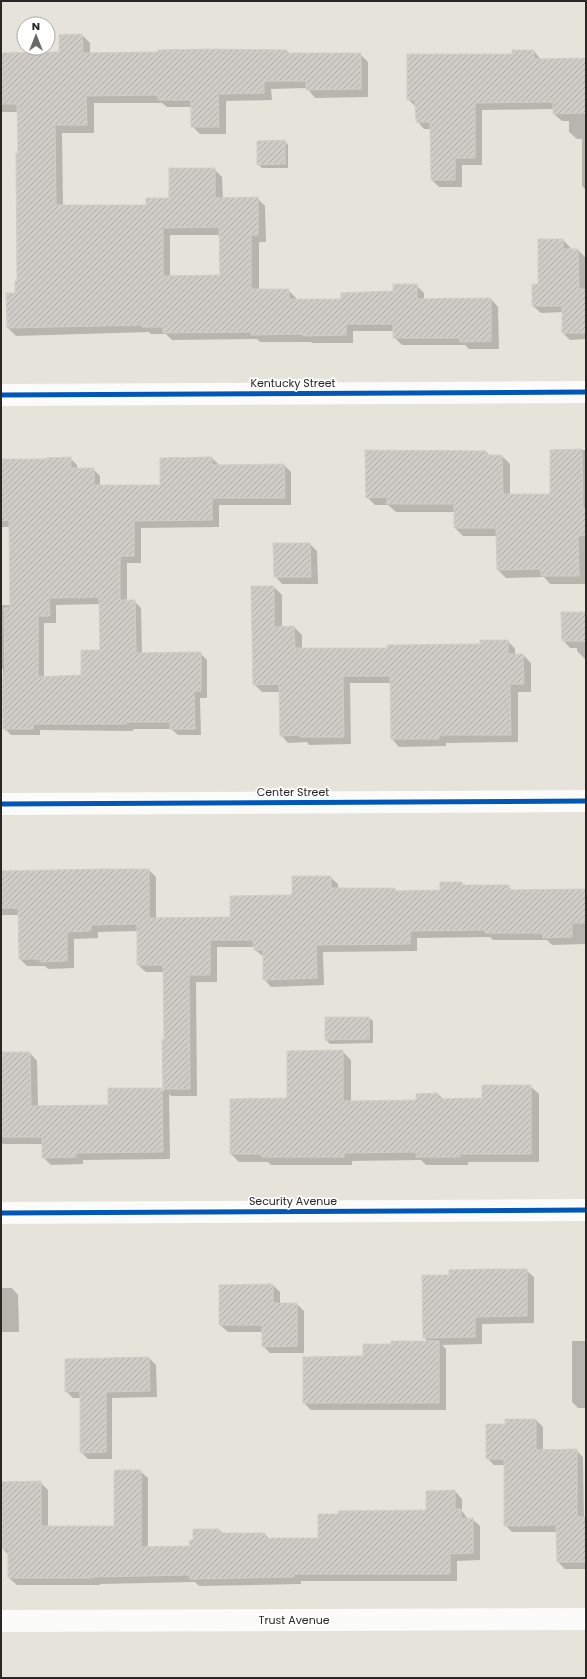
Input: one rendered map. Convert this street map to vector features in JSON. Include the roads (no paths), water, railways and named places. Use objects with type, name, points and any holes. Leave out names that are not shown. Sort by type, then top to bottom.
[{"type":"street","name":"Kentucky Street","points":[[1,395],[586,392]]},
{"type":"street","name":"Center Street","points":[[1,804],[586,801]]},
{"type":"street","name":"Security Avenue","points":[[1,1213],[586,1210]]},
{"type":"street","name":"Trust Avenue","points":[[1,1621],[586,1619]]}]
